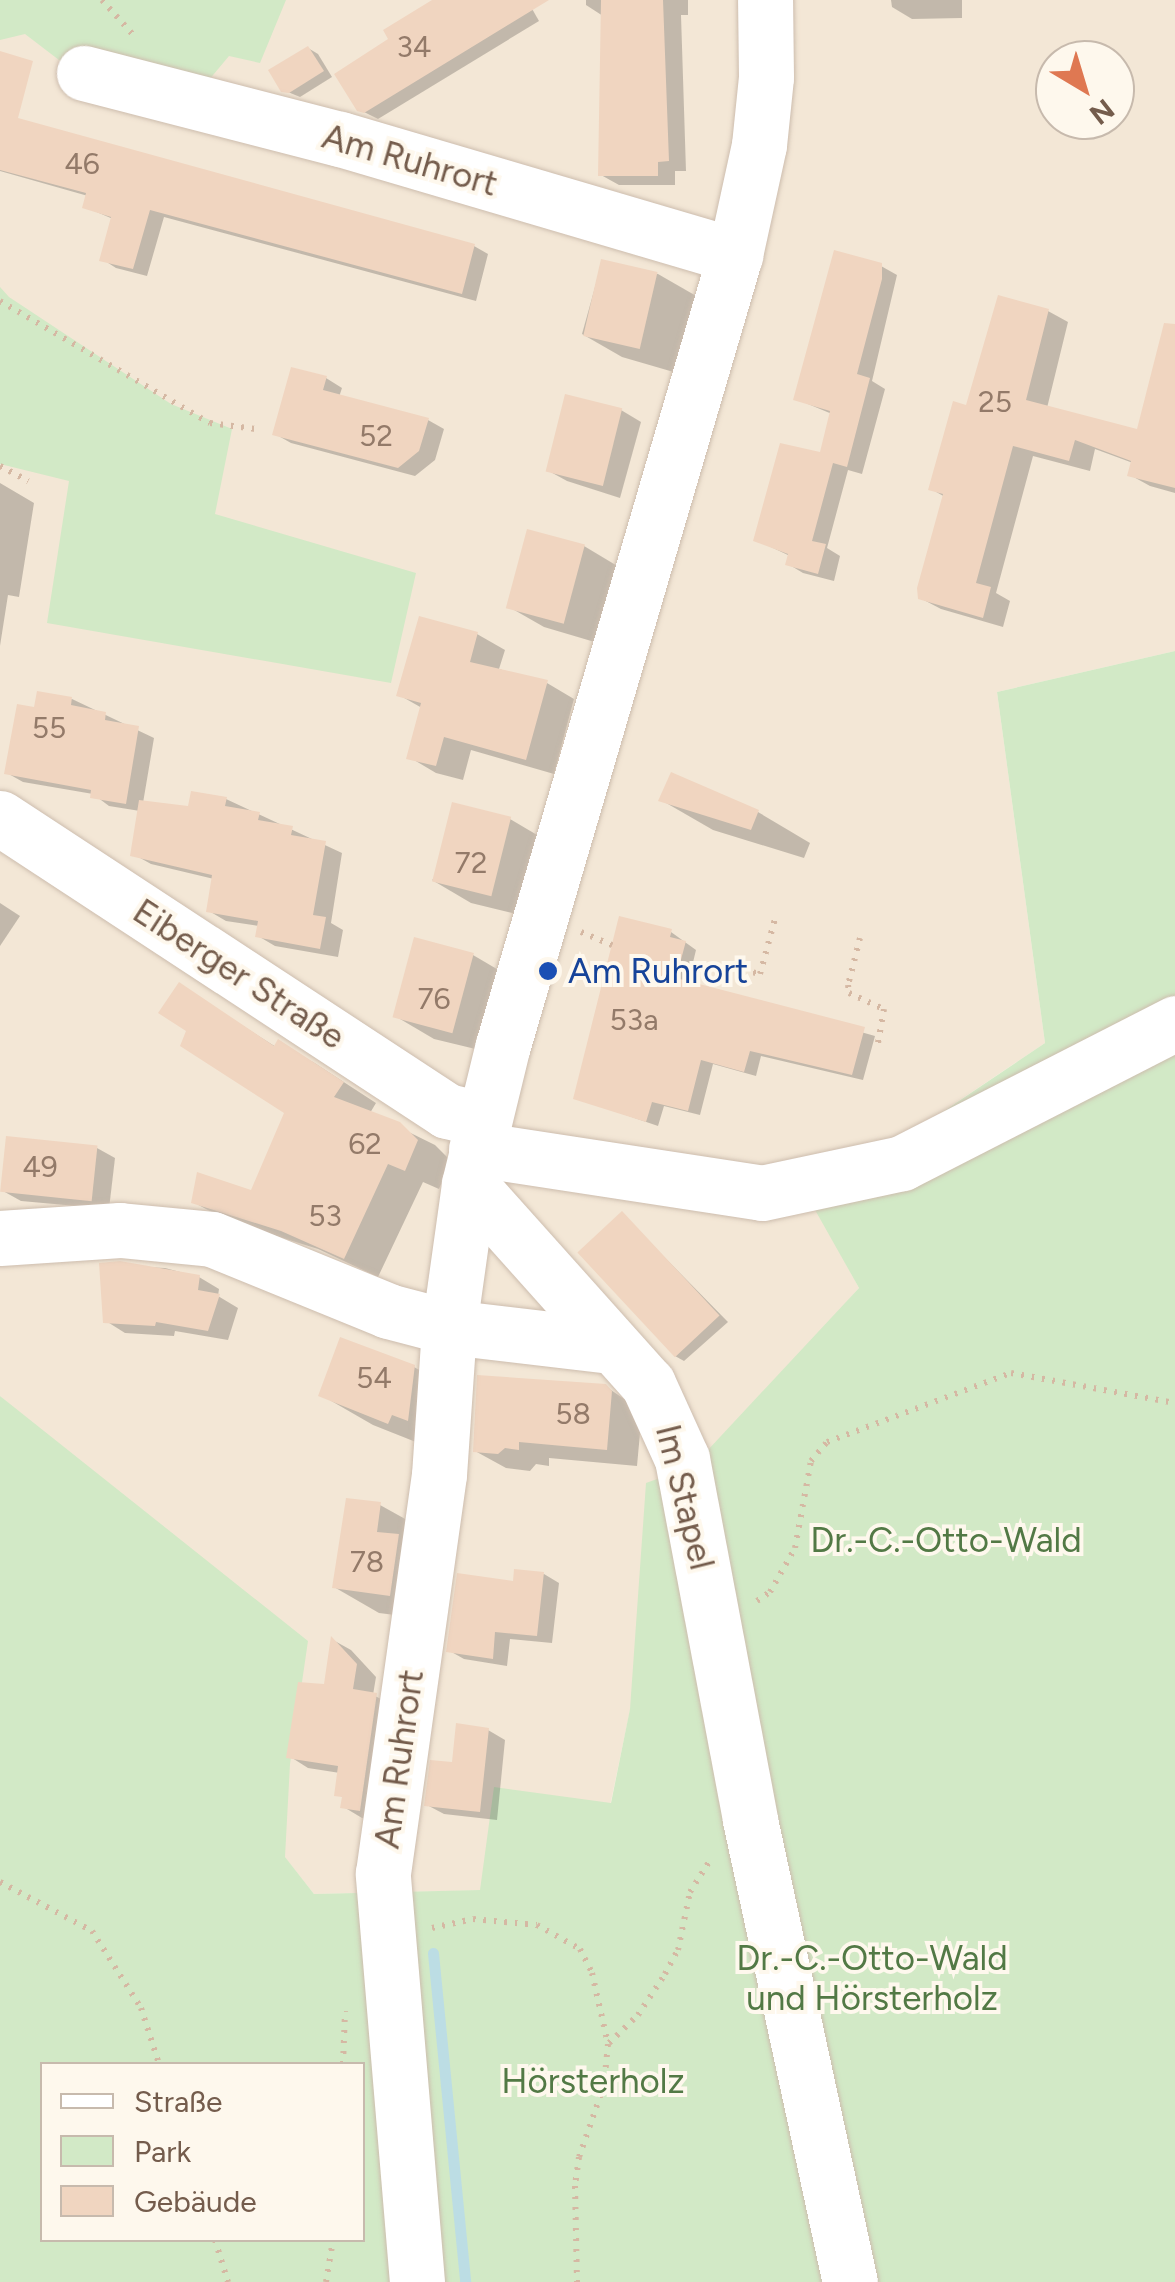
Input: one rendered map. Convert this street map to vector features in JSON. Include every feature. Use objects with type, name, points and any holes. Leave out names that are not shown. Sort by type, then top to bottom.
[{"type":"street","name":"Am Ruhrort","points":[[417,2282],[383,1873],[439,1475],[449,1327],[476,1151],[735,255],[761,130],[765,0]]},
{"type":"street","name":"Am Ruhrort","points":[[84,72],[340,139],[735,255]]},
{"type":"street","name":"Eiberger Straße","points":[[0,818],[447,1111],[476,1151],[762,1193],[902,1163],[1175,1023]]},
{"type":"street","points":[[476,1151],[611,1346]]},
{"type":"street","points":[[0,1238],[120,1230],[212,1239],[388,1312],[449,1327],[611,1346]]},
{"type":"street","name":"Im Stapel","points":[[611,1346],[655,1395],[682,1458],[750,1820],[850,2282]]},
{"type":"path","points":[[0,301],[210,423],[256,428]]},
{"type":"path","points":[[0,466],[28,481]]},
{"type":"path","points":[[743,970],[760,974],[776,916]]},
{"type":"path","points":[[860,938],[848,986],[850,993],[884,1008],[877,1048]]},
{"type":"path","points":[[716,1627],[770,1592],[795,1548],[810,1461],[827,1442],[1010,1373],[1175,1403]]},
{"type":"path","points":[[608,2044],[638,2015],[665,1974],[678,1950],[690,1892],[705,1866],[725,1840],[750,1820]]},
{"type":"path","points":[[0,1882],[92,1931],[141,2008],[157,2062]]},
{"type":"path","points":[[386,1916],[418,1928],[446,1928],[473,1919],[512,1921],[558,1934],[580,1950],[592,1972],[608,2044],[604,2086],[579,2158],[575,2186],[577,2282]]},
{"type":"path","points":[[216,2242],[228,2282]]},
{"type":"path","points":[[326,2282],[334,2242]]},
{"type":"shaded area","points":[[0,0],[1175,0],[1175,651],[997,692],[1045,1043],[811,1200],[859,1288],[675,1495],[610,1806],[538,1889],[314,1894],[267,1835],[280,1644],[0,1396]]},
{"type":"green space","points":[[0,0],[286,0],[260,63],[229,56],[198,93],[59,60],[25,34],[0,40]]},
{"type":"green space","points":[[0,287],[9,297],[171,404],[232,429],[215,514],[416,573],[391,683],[47,623],[69,481],[0,464]]},
{"type":"green space","name":"Dr.-C.-Otto-Wald und Hörsterholz","points":[[1175,651],[1175,2282],[0,2282],[0,1396],[308,1641],[290,1764],[285,1857],[314,1894],[480,1890],[494,1787],[611,1803],[630,1709],[646,1483],[693,1466],[859,1288],[810,1201],[1045,1043],[997,692]]},
{"type":"building","points":[[432,0],[549,0],[364,113],[357,111],[334,74],[388,39],[383,30]]},
{"type":"building","points":[[601,0],[663,0],[669,161],[658,162],[658,176],[598,176]]},
{"type":"building","points":[[308,46],[324,71],[289,93],[281,92],[268,70]]},
{"type":"building","points":[[0,51],[33,61],[18,118],[475,244],[462,294],[150,210],[133,269],[99,261],[111,217],[82,208],[86,193],[0,170]]},
{"type":"building","points":[[834,250],[882,263],[882,279],[857,374],[870,378],[847,467],[833,463],[812,541],[826,544],[818,574],[785,565],[788,554],[753,541],[780,443],[820,452],[830,411],[793,400]]},
{"type":"building","points":[[601,259],[658,272],[640,349],[583,336]]},
{"type":"building","points":[[998,295],[1049,309],[1026,400],[1137,429],[1164,323],[1175,324],[1175,488],[1127,476],[1131,461],[1075,440],[1069,461],[1013,446],[976,583],[991,587],[983,618],[918,599],[917,588],[943,494],[928,490],[953,401],[966,405]]},
{"type":"building","points":[[291,367],[327,376],[323,390],[429,418],[419,451],[398,468],[272,435]]},
{"type":"building","points":[[565,394],[622,408],[603,486],[546,472]]},
{"type":"building","points":[[527,529],[585,545],[564,624],[506,608]]},
{"type":"building","points":[[419,616],[478,632],[470,662],[548,680],[526,760],[444,737],[436,766],[406,759],[421,703],[396,696]]},
{"type":"building","points":[[37,691],[72,697],[71,705],[106,712],[105,720],[139,726],[126,804],[90,798],[91,790],[4,774],[17,704],[34,707]]},
{"type":"building","points":[[671,772],[759,810],[751,830],[658,801]]},
{"type":"building","points":[[191,791],[227,797],[225,806],[260,812],[258,820],[293,826],[291,835],[326,841],[313,915],[326,917],[320,949],[255,937],[258,921],[206,912],[212,875],[130,856],[139,800],[188,806]]},
{"type":"building","points":[[452,802],[511,817],[491,896],[432,882]]},
{"type":"building","points":[[619,916],[672,929],[670,937],[686,941],[676,978],[865,1027],[852,1075],[750,1051],[744,1072],[701,1060],[688,1111],[652,1102],[646,1122],[573,1099]]},
{"type":"building","points":[[414,937],[474,953],[452,1033],[393,1017]]},
{"type":"building","points":[[179,982],[274,1046],[278,1039],[344,1082],[334,1097],[400,1122],[418,1140],[405,1171],[388,1164],[344,1259],[281,1231],[191,1203],[197,1172],[251,1190],[284,1113],[180,1046],[186,1031],[158,1013]]},
{"type":"building","points":[[6,1136],[97,1146],[92,1201],[0,1192]]},
{"type":"building","points":[[622,1211],[720,1316],[675,1357],[577,1253]]},
{"type":"building","points":[[120,1261],[200,1275],[198,1290],[220,1294],[208,1331],[156,1322],[155,1326],[103,1323],[99,1263]]},
{"type":"building","points":[[340,1337],[415,1365],[408,1421],[392,1415],[388,1424],[318,1396]]},
{"type":"building","points":[[477,1375],[606,1384],[612,1391],[607,1450],[519,1442],[519,1450],[505,1448],[498,1454],[473,1452]]},
{"type":"building","points":[[346,1498],[381,1502],[377,1532],[399,1534],[390,1596],[332,1588]]},
{"type":"building","points":[[514,1569],[544,1572],[537,1636],[495,1632],[493,1659],[446,1652],[457,1573],[513,1581]]},
{"type":"building","points":[[331,1636],[357,1664],[353,1689],[377,1693],[360,1811],[340,1808],[342,1797],[334,1796],[338,1766],[286,1758],[298,1682],[324,1684]]},
{"type":"building","points":[[456,1723],[489,1728],[480,1812],[424,1806],[430,1760],[452,1762]]},
{"type":"waterway","points":[[433,1953],[465,2282]]},
{"type":"place","name":"Am Ruhrort","points":[[548,971]]},
{"type":"park label","name":"Dr.-C.-Otto-Wald","points":[[946,1540]]},
{"type":"park label","name":"Hörsterholz","points":[[593,2081]]}]
